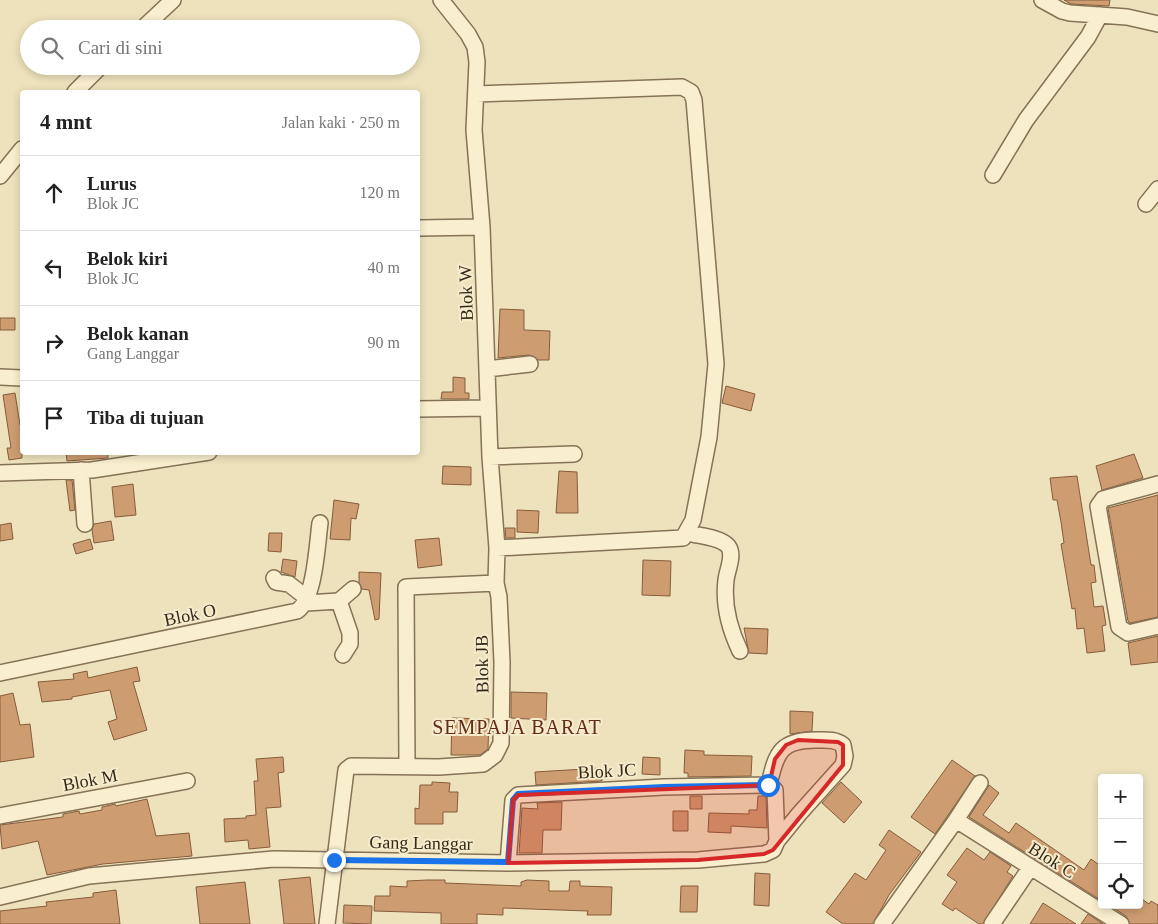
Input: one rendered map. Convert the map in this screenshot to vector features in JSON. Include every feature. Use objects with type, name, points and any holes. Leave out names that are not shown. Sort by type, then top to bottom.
[{"type":"street","points":[[152,20],[173,0]]},
{"type":"street","name":"Blok W","points":[[441,0],[468,34],[475,47],[477,62],[475,154],[482,227],[490,457],[497,548],[497,590]]},
{"type":"street","points":[[1042,0],[1062,11],[1136,18],[1158,24]]},
{"type":"street","points":[[993,175],[1026,120],[1088,38],[1100,15]]},
{"type":"street","points":[[77,90],[92,75]]},
{"type":"street","points":[[476,94],[682,87],[691,92],[693,95],[716,364],[709,437],[693,520],[688,533],[683,538],[497,548]]},
{"type":"street","points":[[0,176],[20,151]]},
{"type":"street","points":[[1146,204],[1158,189]]},
{"type":"street","points":[[420,228],[482,227]]},
{"type":"street","points":[[487,369],[530,364]]},
{"type":"street","points":[[0,377],[20,378]]},
{"type":"street","points":[[420,409],[488,408]]},
{"type":"street","points":[[490,457],[574,454]]},
{"type":"street","points":[[0,473],[81,470],[188,455]]},
{"type":"street","points":[[81,470],[85,524]]},
{"type":"street","points":[[1158,484],[1104,498],[1098,506],[1119,627],[1128,633],[1158,626]]},
{"type":"street","points":[[306,601],[320,523]]},
{"type":"street","points":[[688,533],[721,541],[728,546],[731,555],[726,578],[725,601],[732,634],[740,651]]},
{"type":"street","points":[[274,578],[276,582],[296,587],[306,601]]},
{"type":"street","points":[[407,766],[406,587],[497,590]]},
{"type":"street","points":[[306,601],[339,601],[353,589]]},
{"type":"street","name":"Blok JB","points":[[334,860],[346,770],[351,766],[483,764],[495,755],[499,749],[502,662],[497,590]]},
{"type":"street","name":"Blok O","points":[[0,673],[287,614],[297,611],[306,601]]},
{"type":"street","points":[[339,601],[350,634],[350,644],[343,655]]},
{"type":"street","name":"Gang Langgar","points":[[0,897],[89,876],[274,860],[508,862],[698,860],[768,853],[843,766],[845,756],[843,745],[833,740],[798,740],[786,745],[775,759],[768,785]]},
{"type":"street","name":"Blok M","points":[[0,816],[187,781]]},
{"type":"street","points":[[882,924],[961,823],[980,783]]},
{"type":"street","points":[[768,785],[775,790],[777,841]]},
{"type":"street","name":"Blok JC","points":[[508,862],[513,800],[518,794],[664,787],[768,785]]},
{"type":"street","name":"Blok C","points":[[961,823],[1121,924]]},
{"type":"street","points":[[327,924],[334,860]]},
{"type":"street","points":[[992,924],[1030,868]]},
{"type":"highlighted area","points":[[798,740],[838,742],[843,745],[843,765],[773,850],[764,854],[698,860],[508,863],[513,800],[518,795],[769,785],[775,759],[786,745]]},
{"type":"building","points":[[1064,0],[1110,0],[1109,6],[1071,4]]},
{"type":"building","points":[[500,309],[524,310],[524,330],[550,331],[549,360],[538,360],[529,355],[498,358]]},
{"type":"building","points":[[0,318],[15,318],[15,330],[0,330]]},
{"type":"building","points":[[453,377],[465,378],[465,393],[469,393],[469,399],[441,399],[442,392],[453,392]]},
{"type":"building","points":[[726,386],[755,394],[751,411],[722,403]]},
{"type":"building","points":[[15,393],[20,425],[20,455],[22,455],[22,458],[9,460],[7,448],[11,448],[3,395]]},
{"type":"building","points":[[1134,454],[1143,478],[1102,490],[1096,466]]},
{"type":"building","points":[[66,455],[108,455],[108,458],[67,461]]},
{"type":"building","points":[[443,466],[471,467],[471,485],[442,484]]},
{"type":"building","points":[[559,471],[577,472],[578,513],[556,513]]},
{"type":"building","points":[[1077,476],[1091,565],[1094,565],[1096,582],[1091,583],[1094,607],[1103,606],[1106,625],[1102,626],[1105,651],[1087,653],[1084,628],[1077,629],[1075,608],[1072,609],[1061,544],[1064,543],[1061,522],[1057,500],[1053,500],[1050,478]]},
{"type":"building","points":[[66,480],[72,480],[75,510],[70,511]]},
{"type":"building","points":[[133,484],[136,515],[115,517],[112,487]]},
{"type":"building","points":[[1158,495],[1158,617],[1130,623],[1128,621],[1108,508]]},
{"type":"building","points":[[334,500],[359,504],[356,519],[351,518],[350,540],[330,539]]},
{"type":"building","points":[[517,510],[539,511],[538,533],[517,532]]},
{"type":"building","points":[[111,521],[114,540],[94,543],[92,530],[94,524]]},
{"type":"building","points":[[11,523],[13,539],[0,541],[0,525]]},
{"type":"building","points":[[505,528],[515,528],[515,538],[506,538]]},
{"type":"building","points":[[269,533],[282,533],[281,552],[268,551]]},
{"type":"building","points":[[439,538],[442,565],[418,568],[415,540]]},
{"type":"building","points":[[90,539],[93,549],[76,554],[73,544]]},
{"type":"building","points":[[283,559],[297,561],[295,577],[281,572]]},
{"type":"building","points":[[643,560],[671,561],[670,596],[642,595]]},
{"type":"building","points":[[359,572],[381,573],[379,619],[375,620],[369,590],[362,589],[359,582]]},
{"type":"building","points":[[744,628],[768,629],[767,654],[749,653]]},
{"type":"building","points":[[1158,636],[1158,662],[1131,665],[1128,643]]},
{"type":"building","points":[[137,667],[140,681],[133,682],[147,730],[114,740],[108,722],[117,719],[110,690],[72,697],[72,699],[42,702],[38,682],[74,679],[73,674],[87,671],[88,678]]},
{"type":"building","points":[[511,692],[547,693],[546,720],[511,718]]},
{"type":"building","points":[[13,693],[20,725],[30,724],[34,757],[0,762],[0,696]]},
{"type":"building","points":[[790,711],[813,712],[812,731],[790,734]]},
{"type":"building","points":[[452,718],[489,719],[488,749],[480,755],[451,755]]},
{"type":"building","points":[[685,750],[704,751],[704,755],[752,756],[751,776],[688,777],[688,773],[684,773]]},
{"type":"building","points":[[283,757],[284,772],[278,773],[281,807],[266,808],[270,847],[249,849],[248,840],[225,842],[224,819],[246,818],[246,816],[256,815],[254,781],[258,781],[256,759]]},
{"type":"building","points":[[643,757],[660,758],[660,775],[642,774]]},
{"type":"building","points":[[952,760],[975,776],[935,834],[911,817]]},
{"type":"building","points":[[601,768],[602,781],[536,785],[535,772]]},
{"type":"building","points":[[432,782],[450,783],[449,792],[458,792],[457,812],[443,812],[443,824],[415,824],[415,808],[419,809],[420,785],[432,785]]},
{"type":"building","points":[[841,782],[862,802],[844,823],[822,803]]},
{"type":"building","points":[[989,785],[999,793],[983,815],[1009,833],[1016,823],[1084,870],[1091,859],[1098,864],[1098,898],[969,817]]},
{"type":"building","points":[[690,796],[702,796],[702,809],[690,809]]},
{"type":"building","points":[[758,796],[766,796],[767,828],[731,826],[731,833],[708,832],[709,813],[749,814],[749,810],[757,810]]},
{"type":"building","points":[[147,799],[156,836],[189,833],[192,856],[103,864],[47,875],[38,841],[2,849],[0,825],[63,817],[63,814],[79,811],[80,814],[102,810],[102,807],[115,804],[116,806]]},
{"type":"building","points":[[562,802],[561,830],[543,830],[542,853],[519,853],[522,808],[538,809],[537,803]]},
{"type":"building","points":[[673,811],[688,811],[688,831],[673,831]]},
{"type":"building","points":[[889,830],[921,852],[889,895],[873,924],[843,924],[826,912],[855,873],[866,880],[886,850],[879,845]]},
{"type":"building","points":[[967,848],[984,860],[990,852],[1011,866],[1007,872],[1013,876],[983,924],[979,924],[955,908],[953,911],[942,904],[957,882],[947,875]]},
{"type":"building","points":[[755,873],[770,874],[769,906],[754,905]]},
{"type":"building","points":[[310,877],[315,924],[284,924],[279,880]]},
{"type":"building","points":[[445,880],[445,883],[521,886],[521,882],[527,880],[549,881],[549,891],[569,891],[570,881],[580,881],[580,886],[612,887],[611,915],[587,915],[588,911],[503,908],[503,915],[477,914],[477,924],[441,924],[441,913],[374,911],[375,896],[390,896],[390,886],[407,887],[407,881]]},
{"type":"building","points":[[245,882],[250,924],[200,924],[196,887]]},
{"type":"building","points":[[681,886],[698,886],[697,912],[680,912]]},
{"type":"building","points":[[116,890],[120,924],[0,924],[0,911],[47,906],[46,902],[93,897],[93,893]]},
{"type":"building","points":[[1143,900],[1149,904],[1151,901],[1158,905],[1158,924],[1130,924],[1126,916],[1115,909],[1143,909]]},
{"type":"building","points":[[1043,903],[1076,924],[1030,924]]},
{"type":"building","points":[[344,905],[372,906],[371,924],[343,923]]},
{"type":"building","points":[[1088,914],[1103,924],[1081,924]]},
{"type":"district","name":"SEMPAJA BARAT","points":[[517,727]]},
{"type":"route","points":[[334,860],[508,862],[513,800],[518,794],[664,787],[768,785]]}]
